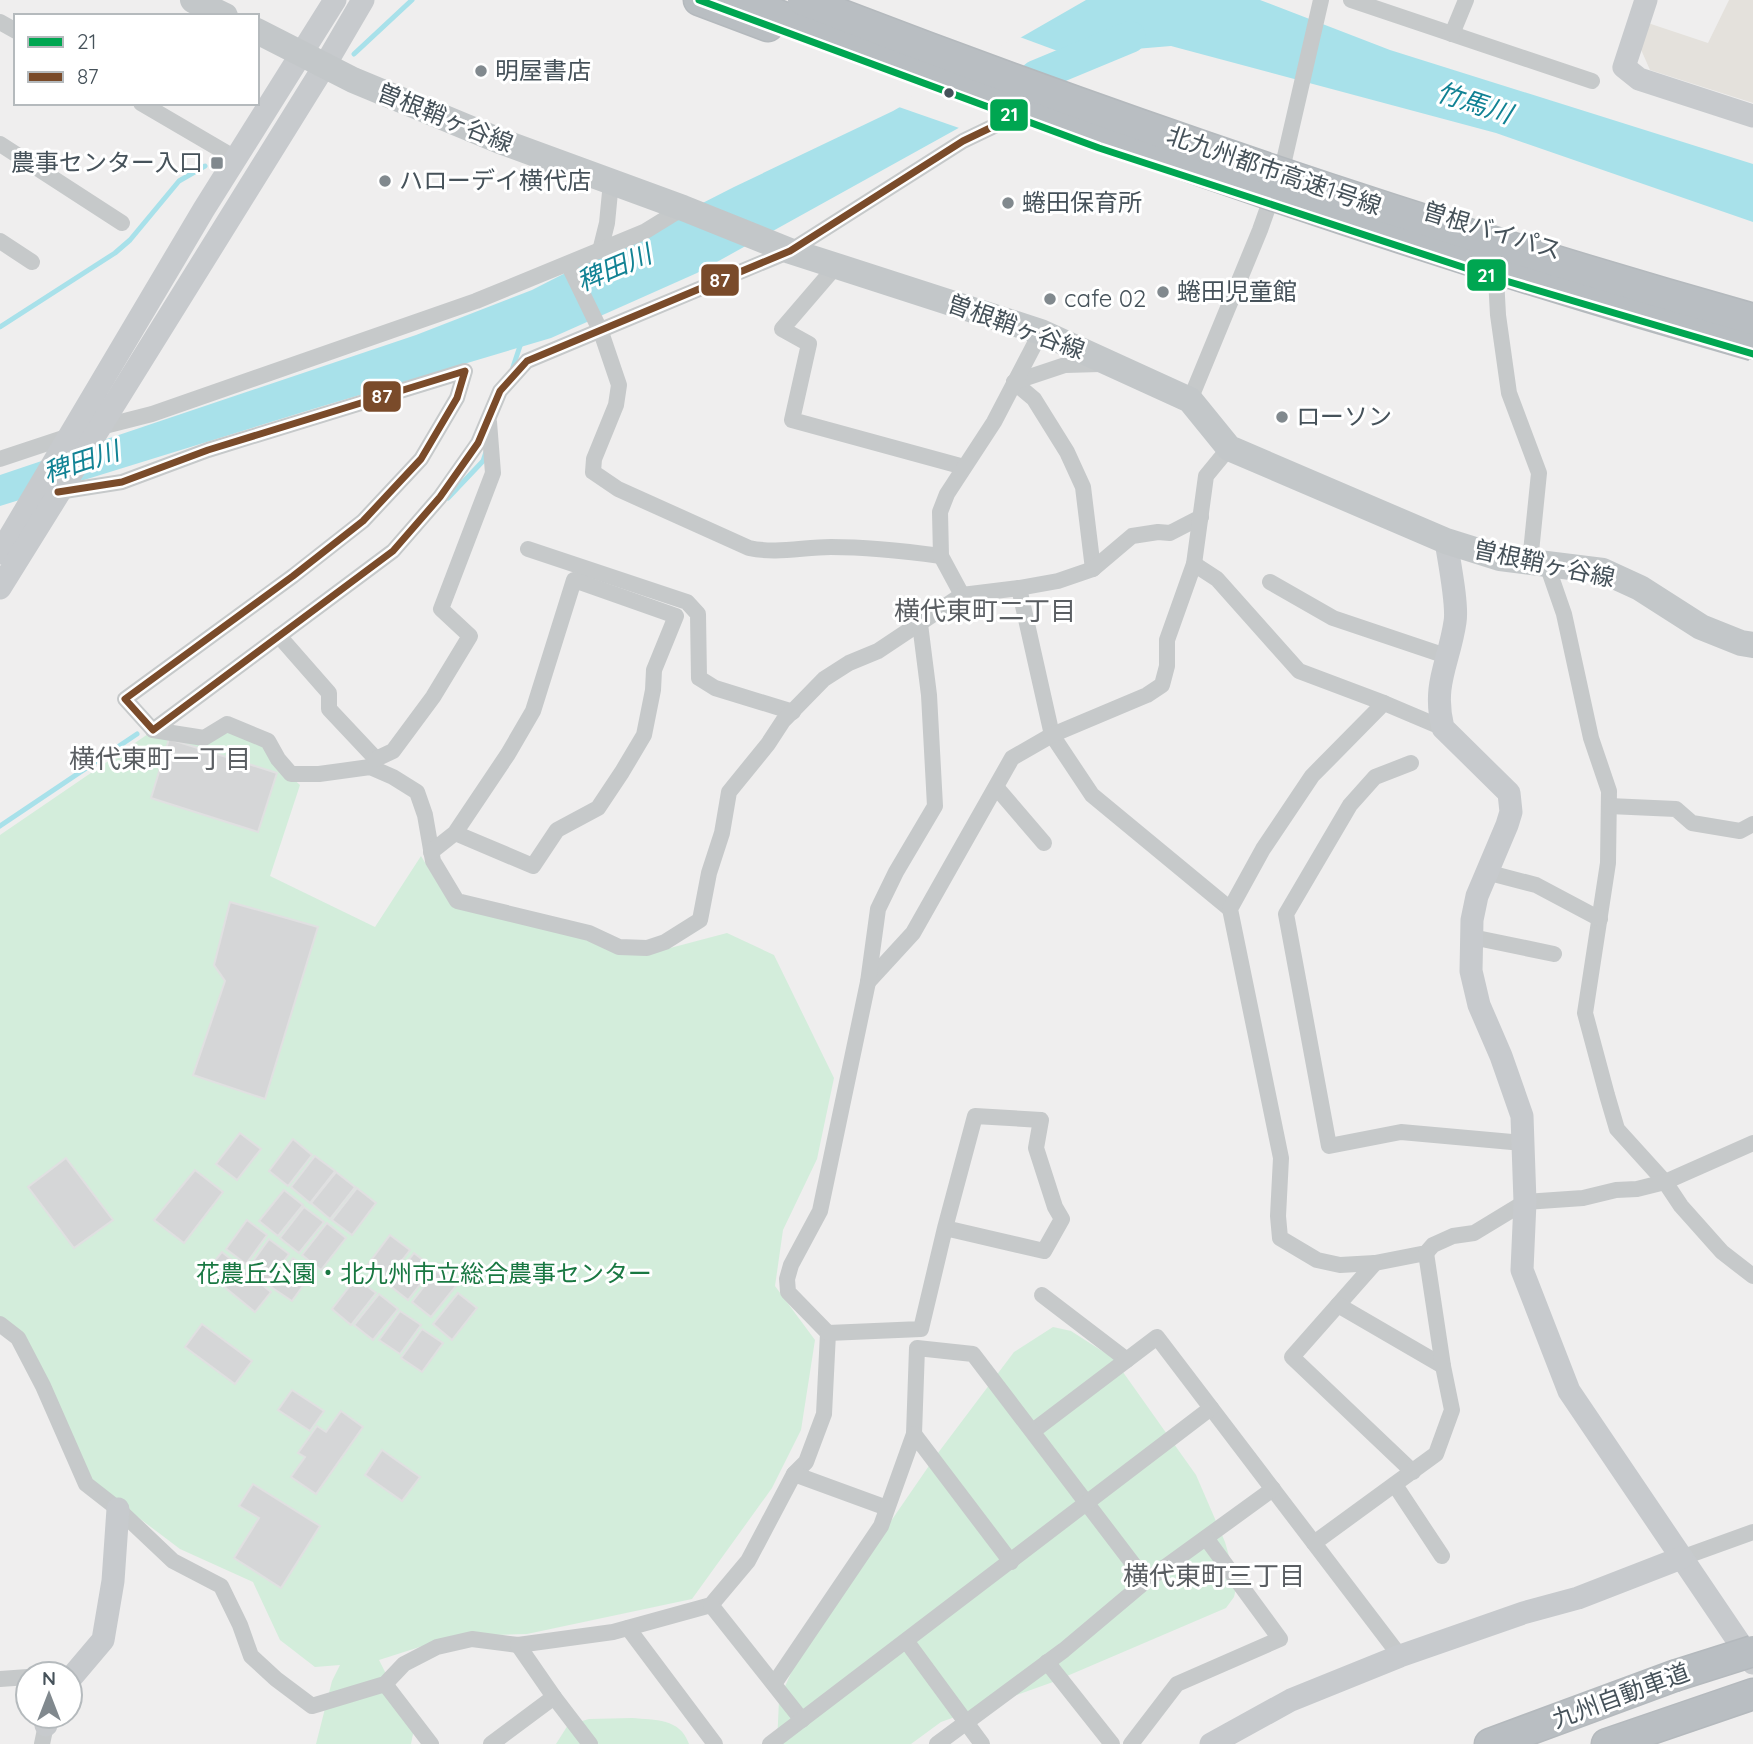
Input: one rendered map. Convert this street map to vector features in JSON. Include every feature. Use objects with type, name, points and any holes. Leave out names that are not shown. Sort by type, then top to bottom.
[{"type":"highway","name":"曽根バイパス","points":[[699,0],[1099,148],[1496,278],[1753,354]]},
{"type":"highway","name":"北九州都市高速1号線","points":[[739,0],[1074,128],[1301,206],[1490,268],[1753,345]]},
{"type":"highway","name":"曽根バイパス","points":[[746,0],[879,67]]},
{"type":"highway","name":"北九州都市高速1号線","points":[[803,0],[1075,103],[1321,188],[1512,249],[1753,319]]},
{"type":"highway","name":"曽根バイパス","points":[[839,0],[1283,165],[1593,262],[1753,308]]},
{"type":"highway","name":"九州自動車道","points":[[1490,1744],[1674,1676],[1753,1651]]},
{"type":"highway","name":"九州自動車道","points":[[1607,1744],[1753,1695]]},
{"type":"main road","points":[[193,0],[221,14]]},
{"type":"main road","name":"曽根鞘ヶ谷線","points":[[259,32],[353,80],[500,141],[784,248],[1041,332],[1190,400],[1229,448],[1447,541],[1500,558],[1603,571],[1640,587],[1701,627],[1753,645]]},
{"type":"street","points":[[123,369],[314,60],[335,0]]},
{"type":"street","points":[[0,587],[55,496],[236,158],[363,0]]},
{"type":"street","points":[[1351,0],[1592,81]]},
{"type":"street","points":[[1452,34],[1466,0]]},
{"type":"street","points":[[1646,0],[1624,66],[1639,79],[1753,116]]},
{"type":"street","points":[[1190,400],[1283,165],[1320,5]]},
{"type":"street","points":[[144,105],[236,158]]},
{"type":"street","points":[[153,730],[393,551],[440,497],[478,443],[500,391],[527,361],[784,248],[1011,115]]},
{"type":"street","points":[[0,144],[122,223]]},
{"type":"street","points":[[600,251],[607,223],[611,182]]},
{"type":"street","points":[[0,459],[90,427],[152,414],[476,302],[644,232],[683,208]]},
{"type":"street","points":[[0,241],[32,262]]},
{"type":"street","points":[[568,264],[599,328],[619,385],[616,405],[594,459],[593,472],[618,489],[749,548],[769,552],[807,547],[887,548],[941,555]]},
{"type":"street","points":[[837,265],[782,329],[809,344],[792,420],[964,467]]},
{"type":"street","points":[[1496,278],[1509,393],[1539,473],[1538,563],[1564,614],[1591,738],[1609,791],[1608,863],[1585,1013],[1617,1129],[1722,1252],[1753,1276]]},
{"type":"street","points":[[962,595],[941,555],[940,512],[947,494],[993,422],[1041,332]]},
{"type":"street","points":[[1014,382],[1065,365],[1112,364]]},
{"type":"street","points":[[55,496],[122,482],[208,450],[465,371],[457,398],[421,460],[363,521],[293,576],[125,699],[153,730],[204,738],[227,724],[268,741],[291,774],[319,774],[373,763],[393,751],[433,697],[470,636],[441,608],[493,473],[489,418]]},
{"type":"street","points":[[1014,382],[1034,399],[1067,452],[1083,487],[1093,569]]},
{"type":"street","points":[[0,553],[15,517],[90,427]]},
{"type":"street","points":[[868,982],[913,933],[1012,758],[1052,734],[1147,695],[1162,685],[1167,666],[1167,640],[1194,564],[1206,476],[1229,448]]},
{"type":"street","points":[[279,636],[329,693],[330,709],[373,763],[417,792],[425,815],[433,861],[457,901],[589,933],[619,947],[647,948],[665,942],[700,920],[709,873],[722,834],[729,792],[793,712],[824,679],[849,663],[878,651],[962,595],[1058,581],[1093,569],[1132,536],[1170,533],[1201,517]]},
{"type":"street","points":[[1443,728],[1438,695],[1456,620],[1447,541]]},
{"type":"street","points":[[528,549],[687,601],[698,614],[699,678],[715,688],[793,712]]},
{"type":"street","points":[[1194,564],[1217,579],[1299,671],[1443,728],[1509,793],[1511,812],[1486,872],[1472,920],[1472,971],[1479,1006],[1501,1056],[1522,1116],[1525,1202],[1522,1270],[1569,1391],[1753,1663]]},
{"type":"street","points":[[430,852],[455,833],[509,754],[533,711],[574,580],[676,616],[654,670],[653,690],[643,734],[598,808],[556,830],[533,866],[455,833]]},
{"type":"street","points":[[1270,582],[1333,618],[1446,656]]},
{"type":"street","points":[[1019,588],[1052,734],[1092,795],[1230,909],[1281,1158],[1278,1216],[1280,1238],[1317,1260],[1340,1265],[1375,1263],[1426,1253],[1433,1245],[1453,1236],[1474,1233],[1525,1202],[1583,1198],[1665,1182],[1753,1143]]},
{"type":"street","points":[[0,1324],[18,1338],[43,1386],[86,1484],[118,1509],[173,1561],[221,1586],[240,1625],[251,1656],[312,1706],[385,1684],[404,1664],[437,1647],[472,1639],[518,1645],[628,1628],[711,1605],[748,1561],[794,1474],[806,1462],[824,1414],[828,1333],[788,1292],[787,1279],[791,1265],[820,1211],[868,982],[878,909],[896,872],[935,806],[929,695],[920,624]]},
{"type":"street","points":[[1230,909],[1263,849],[1312,776],[1384,703]]},
{"type":"street","points":[[1411,763],[1375,777],[1350,805],[1286,914],[1329,1146],[1401,1132],[1523,1143]]},
{"type":"street","points":[[996,787],[1044,843]]},
{"type":"street","points":[[1609,806],[1676,809],[1692,823],[1740,831],[1753,824]]},
{"type":"street","points":[[1486,872],[1536,885],[1601,919]]},
{"type":"street","points":[[1472,937],[1554,954]]},
{"type":"street","points":[[828,1333],[921,1329],[945,1228],[975,1116],[1041,1120],[1035,1147],[1055,1207],[1062,1219],[1044,1251],[945,1228]]},
{"type":"street","points":[[1314,1543],[1436,1454],[1452,1410],[1426,1253]]},
{"type":"street","points":[[1375,1263],[1292,1357],[1413,1472]]},
{"type":"street","points":[[1042,1295],[1127,1360]]},
{"type":"street","points":[[1338,1305],[1443,1366]]},
{"type":"street","points":[[1033,1431],[1157,1337],[1400,1656]]},
{"type":"street","points":[[774,1684],[881,1526],[914,1434],[917,1348],[973,1354],[1146,1581]]},
{"type":"street","points":[[770,1744],[1211,1408]]},
{"type":"street","points":[[914,1434],[1011,1562]]},
{"type":"street","points":[[794,1474],[887,1508]]},
{"type":"street","points":[[1395,1485],[1442,1556]]},
{"type":"street","points":[[936,1744],[1047,1662],[1146,1581],[1273,1489]]},
{"type":"street","points":[[83,1660],[103,1640],[113,1581],[118,1509]]},
{"type":"street","points":[[1215,1743],[1291,1700],[1400,1656],[1523,1613],[1578,1598],[1753,1532]]},
{"type":"street","points":[[1130,1744],[1177,1684],[1280,1639],[1206,1538]]},
{"type":"street","points":[[711,1605],[802,1720]]},
{"type":"street","points":[[628,1628],[715,1744]]},
{"type":"street","points":[[907,1642],[982,1744]]},
{"type":"street","points":[[518,1645],[590,1744]]},
{"type":"street","points":[[1047,1662],[1112,1744]]},
{"type":"street","points":[[385,1684],[431,1744]]},
{"type":"street","points":[[491,1744],[554,1697]]},
{"type":"shaded area","points":[[1729,0],[1753,0],[1753,103],[1650,70],[1639,45],[1648,23],[1708,43]]},
{"type":"green space","name":"花農丘公園・北九州市立総合農事センター","points":[[225,730],[264,744],[273,760],[300,785],[270,876],[375,927],[421,856],[450,903],[582,935],[607,950],[655,952],[727,933],[774,955],[834,1078],[817,1159],[783,1230],[775,1286],[815,1340],[801,1430],[772,1488],[692,1599],[527,1634],[454,1636],[379,1660],[414,1729],[411,1744],[316,1744],[332,1681],[340,1665],[315,1667],[280,1640],[253,1582],[180,1549],[90,1481],[0,1321],[0,835],[148,734]]},
{"type":"green space","points":[[1053,1327],[1071,1331],[1113,1358],[1196,1475],[1225,1542],[1237,1584],[1234,1597],[1226,1608],[1053,1682],[941,1722],[911,1744],[777,1744],[779,1700],[799,1655],[935,1457],[1014,1352]]},
{"type":"green space","points":[[589,1719],[658,1720],[673,1725],[680,1729],[689,1744],[556,1744],[568,1725]]},
{"type":"water","name":"竹馬川","points":[[1086,0],[1260,0],[1390,50],[1753,164],[1753,222],[1496,133],[1171,46],[1087,53],[973,120],[697,273],[551,338],[0,506],[0,475],[416,335],[532,290],[734,187],[893,111]]},
{"type":"pier","points":[[1017,36],[1082,60],[962,129],[896,106]]},
{"type":"building","points":[[169,739],[277,773],[258,832],[151,798]]},
{"type":"building","points":[[230,902],[318,927],[265,1099],[193,1075],[225,981],[214,965]]},
{"type":"building","points":[[240,1133],[261,1149],[237,1180],[216,1164]]},
{"type":"building","points":[[293,1139],[312,1155],[288,1186],[269,1171]]},
{"type":"building","points":[[315,1156],[335,1171],[310,1203],[291,1187]]},
{"type":"building","points":[[66,1158],[113,1220],[74,1248],[28,1187]]},
{"type":"building","points":[[195,1170],[223,1192],[184,1243],[154,1220]]},
{"type":"building","points":[[336,1172],[355,1187],[330,1219],[311,1203]]},
{"type":"building","points":[[357,1188],[376,1203],[352,1235],[332,1220]]},
{"type":"building","points":[[284,1190],[303,1205],[278,1236],[259,1221]]},
{"type":"building","points":[[304,1207],[324,1222],[299,1253],[280,1238]]},
{"type":"building","points":[[247,1220],[267,1235],[246,1264],[226,1249]]},
{"type":"building","points":[[327,1223],[346,1238],[321,1270],[302,1255]]},
{"type":"building","points":[[390,1235],[410,1250],[385,1282],[366,1267]]},
{"type":"building","points":[[269,1239],[289,1254],[268,1283],[248,1268]]},
{"type":"building","points":[[222,1252],[271,1292],[255,1312],[206,1272]]},
{"type":"building","points":[[414,1253],[433,1268],[408,1300],[389,1285]]},
{"type":"building","points":[[293,1258],[313,1272],[292,1301],[271,1287]]},
{"type":"building","points":[[436,1271],[456,1286],[431,1317],[412,1302]]},
{"type":"building","points":[[356,1278],[376,1293],[351,1325],[332,1309]]},
{"type":"building","points":[[458,1293],[477,1308],[452,1340],[433,1324]]},
{"type":"building","points":[[379,1294],[398,1309],[373,1340],[354,1325]]},
{"type":"building","points":[[400,1311],[421,1325],[400,1354],[379,1340]]},
{"type":"building","points":[[202,1324],[252,1361],[235,1384],[185,1347]]},
{"type":"building","points":[[422,1329],[443,1343],[422,1372],[401,1358]]},
{"type":"building","points":[[292,1390],[324,1411],[310,1431],[278,1410]]},
{"type":"building","points":[[341,1411],[363,1427],[316,1494],[291,1477],[305,1457],[298,1453],[317,1426],[326,1432]]},
{"type":"building","points":[[382,1450],[420,1477],[402,1501],[365,1475]]},
{"type":"building","points":[[253,1484],[320,1526],[281,1588],[234,1558],[259,1518],[239,1506]]},
{"type":"waterway","points":[[354,54],[412,0]]},
{"type":"waterway","name":"稗田川","points":[[1036,76],[1130,37]]},
{"type":"waterway","points":[[0,327],[115,253],[130,240],[179,181],[205,166]]},
{"type":"waterway","points":[[513,367],[521,343]]},
{"type":"waterway","points":[[448,498],[483,461],[486,452]]},
{"type":"waterway","points":[[0,826],[137,734]]},
{"type":"transit line","name":"21","points":[[699,0],[1099,148],[1496,278],[1753,354]]},
{"type":"transit line","name":"87","points":[[58,492],[122,482],[208,450],[465,371],[457,398],[421,459],[363,521],[293,576],[125,699],[153,730],[393,551],[440,497],[478,443],[500,391],[527,361],[790,251],[963,141],[1015,116]]},
{"type":"place","name":"明屋書店","points":[[481,71]]},
{"type":"place","name":"農事センター入口","points":[[217,163]]},
{"type":"place","name":"ハローデイ横代店","points":[[385,181]]},
{"type":"place","name":"蜷田保育所","points":[[1008,203]]},
{"type":"place","name":"蜷田児童館","points":[[1163,292]]},
{"type":"place","name":"cafe 02","points":[[1050,299]]},
{"type":"place","name":"ローソン","points":[[1282,417]]},
{"type":"district","name":"横代東町二丁目","points":[[985,611]]},
{"type":"district","name":"横代東町一丁目","points":[[160,759]]},
{"type":"district","name":"横代東町三丁目","points":[[1214,1576]]}]
